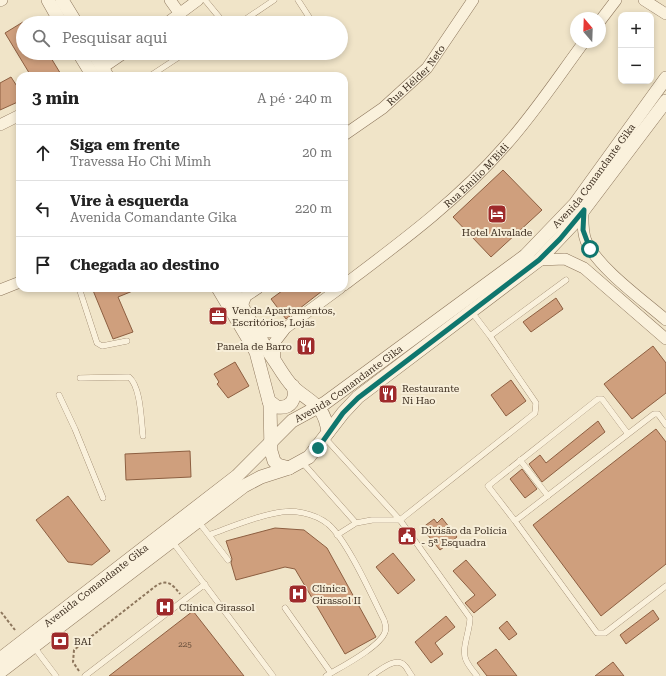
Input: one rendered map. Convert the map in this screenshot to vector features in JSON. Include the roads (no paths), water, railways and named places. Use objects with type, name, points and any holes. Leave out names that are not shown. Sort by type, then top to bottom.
[{"type":"street","points":[[48,0],[57,16]]},
{"type":"street","points":[[62,0],[72,16]]},
{"type":"street","points":[[170,0],[182,16]]},
{"type":"street","points":[[185,16],[198,0]]},
{"type":"street","name":"Rua Hélder Neto","points":[[348,132],[383,108],[427,68],[473,0]]},
{"type":"street","points":[[606,13],[616,0]]},
{"type":"street","points":[[644,0],[666,14]]},
{"type":"street","name":"Rua Emilio M'Bidi","points":[[348,282],[434,216],[480,174],[506,146],[580,48]]},
{"type":"street","points":[[85,60],[95,72]]},
{"type":"street","points":[[95,60],[97,72]]},
{"type":"street","points":[[100,72],[115,60]]},
{"type":"street","name":"Avenida Comandante Gika","points":[[0,659],[237,476],[292,421],[318,406],[387,359],[525,256],[575,204],[666,78]]},
{"type":"street","name":"Avenida Comandante Gika","points":[[0,672],[244,486],[261,477],[302,462],[316,450],[358,398],[539,260],[560,239],[584,210],[666,101]]},
{"type":"street","points":[[0,125],[16,117]]},
{"type":"street","points":[[584,210],[583,230],[590,249],[609,271],[666,320]]},
{"type":"street","points":[[539,260],[551,258],[565,259],[584,268],[666,339]]},
{"type":"street","points":[[0,290],[16,284]]},
{"type":"street","points":[[220,292],[256,352],[269,401],[271,419],[270,444],[274,461],[278,465],[289,468]]},
{"type":"street","points":[[248,292],[239,296],[252,322],[275,362],[293,386],[318,406],[327,420],[327,435]]},
{"type":"street","points":[[252,322],[258,328],[268,333],[280,332],[335,292]]},
{"type":"street","points":[[275,362],[274,342],[286,328]]},
{"type":"street","points":[[269,401],[277,407],[287,407],[294,400],[295,396],[293,386]]},
{"type":"lane","points":[[205,0],[218,16]]},
{"type":"lane","points":[[250,16],[274,0]]},
{"type":"lane","points":[[298,0],[308,16]]},
{"type":"lane","points":[[156,72],[174,60]]},
{"type":"lane","points":[[490,336],[566,280]]},
{"type":"lane","points":[[80,292],[97,342],[102,346],[127,341]]},
{"type":"lane","points":[[337,535],[356,523],[372,520],[400,520],[535,414],[536,403],[471,311]]},
{"type":"lane","points":[[80,378],[129,377],[134,381],[137,390],[143,436]]},
{"type":"lane","points":[[59,396],[75,429],[103,498]]},
{"type":"lane","points":[[628,434],[600,398],[488,486],[597,633],[605,633],[666,586]]},
{"type":"lane","points":[[515,521],[656,413],[666,425]]},
{"type":"lane","points":[[327,435],[400,520],[470,618],[470,628],[465,649],[466,659],[477,676]]},
{"type":"lane","points":[[520,460],[548,496]]},
{"type":"lane","points":[[302,462],[356,523]]},
{"type":"lane","points":[[209,535],[257,517],[288,512],[309,514],[319,518],[329,525],[337,535],[380,611],[386,625],[386,630],[384,636],[373,646],[329,675],[285,608]]},
{"type":"lane","points":[[198,521],[228,560]]},
{"type":"lane","points":[[172,541],[273,676]]},
{"type":"lane","points":[[84,676],[205,584]]},
{"type":"lane","points":[[33,646],[56,676]]},
{"type":"lane","points":[[371,676],[393,663],[399,662],[404,664],[412,676]]},
{"type":"place","name":"Hotel Alvalade","points":[[497,214]]},
{"type":"place","name":"Venda Apartamentos, Escritórios, Lojas","points":[[218,316]]},
{"type":"place","name":"Panela de Barro","points":[[306,346]]},
{"type":"place","name":"Restaurante Ni Hao","points":[[388,394]]},
{"type":"place","name":"Divisão da Polícia - 5ª Esquadra","points":[[407,536]]},
{"type":"place","name":"Clínica Girassol II","points":[[298,594]]},
{"type":"place","name":"Clínica Girassol","points":[[165,607]]},
{"type":"place","name":"BAI","points":[[60,641]]}]
